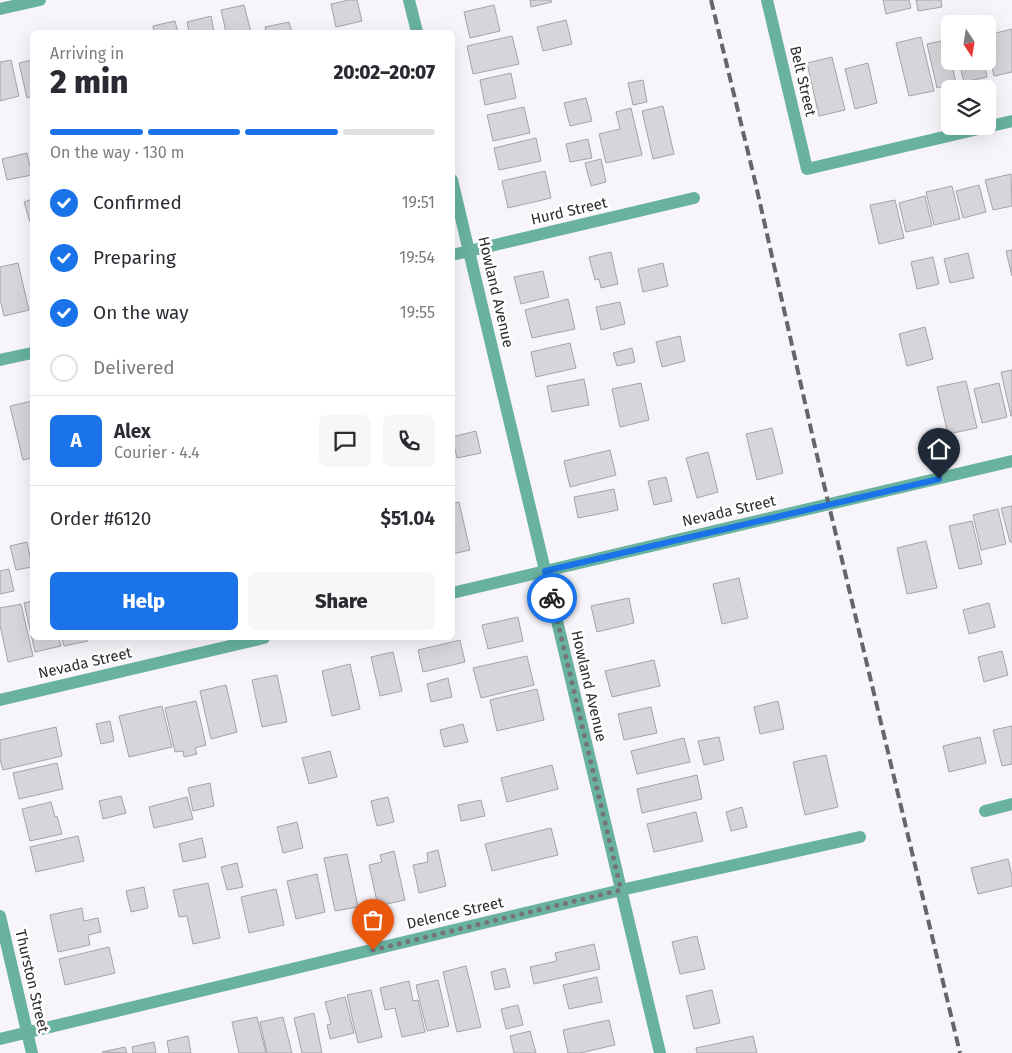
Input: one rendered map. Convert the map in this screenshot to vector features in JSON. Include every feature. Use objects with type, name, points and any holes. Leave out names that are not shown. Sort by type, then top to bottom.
[{"type":"street","points":[[0,9],[40,0]]},
{"type":"street","points":[[409,0],[416,30]]},
{"type":"street","name":"Belt Street","points":[[767,0],[807,169],[1012,121]]},
{"type":"street","name":"Howland Avenue","points":[[455,192],[660,1053]]},
{"type":"street","name":"Hurd Street","points":[[455,254],[694,198]]},
{"type":"street","points":[[0,360],[30,353]]},
{"type":"street","name":"Nevada Street","points":[[455,592],[1012,461]]},
{"type":"street","name":"Nevada Street","points":[[0,700],[255,640]]},
{"type":"street","points":[[985,810],[1012,804]]},
{"type":"street","name":"Delence Street","points":[[0,1039],[621,890],[860,837]]},
{"type":"street","name":"Thurston Street","points":[[0,916],[32,1053]]},
{"type":"building","points":[[357,0],[362,21],[336,27],[331,4]]},
{"type":"building","points":[[530,0],[551,0],[552,2],[531,7]]},
{"type":"building","points":[[883,0],[909,0],[911,8],[886,14]]},
{"type":"building","points":[[916,0],[941,0],[942,7],[918,11]]},
{"type":"building","points":[[244,5],[250,30],[226,30],[221,10]]},
{"type":"building","points":[[494,5],[500,31],[470,38],[464,12]]},
{"type":"building","points":[[211,16],[214,30],[189,30],[187,22]]},
{"type":"building","points":[[566,20],[572,44],[543,51],[537,27]]},
{"type":"building","points":[[175,21],[177,30],[154,30],[153,26]]},
{"type":"building","points":[[289,22],[291,30],[266,30],[265,27]]},
{"type":"building","points":[[1012,29],[1012,72],[994,76],[993,70],[996,70],[996,33]]},
{"type":"building","points":[[512,36],[519,64],[473,74],[467,46]]},
{"type":"building","points":[[921,37],[934,91],[909,96],[896,43]]},
{"type":"building","points":[[941,41],[941,70],[953,70],[955,80],[941,80],[941,87],[937,88],[927,44]]},
{"type":"building","points":[[832,57],[845,110],[819,116],[807,63]]},
{"type":"building","points":[[11,60],[19,96],[0,101],[0,62]]},
{"type":"building","points":[[30,60],[30,97],[27,98],[19,63]]},
{"type":"building","points":[[868,63],[877,103],[855,109],[845,69]]},
{"type":"building","points":[[961,70],[986,70],[987,77],[964,80]]},
{"type":"building","points":[[511,73],[516,98],[485,105],[480,80]]},
{"type":"building","points":[[643,80],[647,102],[633,105],[628,83]]},
{"type":"building","points":[[586,98],[592,121],[570,126],[564,103]]},
{"type":"building","points":[[663,106],[674,154],[653,159],[642,111]]},
{"type":"building","points":[[524,107],[530,133],[493,141],[487,115]]},
{"type":"building","points":[[631,108],[642,155],[606,163],[599,134],[620,129],[616,112]]},
{"type":"building","points":[[536,138],[541,161],[499,170],[494,148]]},
{"type":"building","points":[[588,139],[592,158],[570,162],[566,144]]},
{"type":"building","points":[[27,153],[30,175],[7,180],[2,159]]},
{"type":"building","points":[[601,159],[606,182],[591,186],[585,163]]},
{"type":"building","points":[[545,171],[551,198],[508,208],[502,181]]},
{"type":"building","points":[[1011,174],[1012,206],[993,210],[985,180]]},
{"type":"building","points":[[979,185],[986,212],[963,218],[956,191]]},
{"type":"building","points":[[952,186],[960,219],[934,225],[926,192]]},
{"type":"building","points":[[925,196],[932,226],[906,232],[899,203]]},
{"type":"building","points":[[30,200],[30,222],[24,202]]},
{"type":"building","points":[[895,200],[904,238],[879,244],[870,205]]},
{"type":"building","points":[[1012,250],[1012,276],[1006,251]]},
{"type":"building","points":[[611,252],[618,284],[601,288],[599,279],[595,280],[589,257]]},
{"type":"building","points":[[968,253],[974,278],[950,283],[944,259]]},
{"type":"building","points":[[933,257],[939,284],[917,289],[911,262]]},
{"type":"building","points":[[18,263],[29,310],[4,316],[0,299],[0,267]]},
{"type":"building","points":[[663,263],[668,286],[643,292],[638,269]]},
{"type":"building","points":[[543,271],[549,297],[521,304],[514,277]]},
{"type":"building","points":[[568,299],[575,329],[532,338],[525,310]]},
{"type":"building","points":[[620,302],[625,324],[601,330],[596,307]]},
{"type":"building","points":[[925,327],[933,359],[907,366],[899,334]]},
{"type":"building","points":[[680,336],[685,361],[662,367],[656,342]]},
{"type":"building","points":[[570,343],[576,368],[536,377],[531,352]]},
{"type":"building","points":[[632,348],[635,362],[617,366],[613,353]]},
{"type":"building","points":[[1012,370],[1012,416],[1011,416],[1001,372]]},
{"type":"building","points":[[584,379],[589,405],[552,412],[547,386]]},
{"type":"building","points":[[966,381],[977,428],[948,434],[937,387]]},
{"type":"building","points":[[641,383],[649,420],[620,427],[612,389]]},
{"type":"building","points":[[999,383],[1007,417],[982,423],[974,389]]},
{"type":"building","points":[[30,401],[30,458],[23,460],[10,406]]},
{"type":"building","points":[[772,428],[783,473],[757,480],[746,434]]},
{"type":"building","points":[[476,431],[481,453],[457,458],[455,436]]},
{"type":"building","points":[[610,450],[616,475],[570,487],[564,461]]},
{"type":"building","points":[[708,452],[718,492],[697,498],[686,458]]},
{"type":"building","points":[[666,477],[672,501],[654,505],[648,481]]},
{"type":"building","points":[[614,489],[618,510],[578,518],[574,497]]},
{"type":"building","points":[[459,502],[470,550],[455,553],[455,503]]},
{"type":"building","points":[[1012,506],[1012,542],[1010,542],[1001,508]]},
{"type":"building","points":[[998,509],[1006,544],[981,550],[973,515]]},
{"type":"building","points":[[972,521],[982,564],[959,569],[949,526]]},
{"type":"building","points":[[926,541],[937,588],[907,594],[897,548]]},
{"type":"building","points":[[27,542],[30,567],[16,570],[10,546]]},
{"type":"building","points":[[9,569],[14,591],[0,594],[0,571]]},
{"type":"building","points":[[739,578],[748,618],[722,624],[713,584]]},
{"type":"building","points":[[629,598],[634,623],[597,632],[591,606]]},
{"type":"building","points":[[30,602],[30,630],[24,603]]},
{"type":"building","points":[[989,603],[995,627],[969,634],[963,610]]},
{"type":"building","points":[[21,604],[33,656],[8,662],[0,625],[0,608]]},
{"type":"building","points":[[518,617],[523,641],[488,649],[482,625]]},
{"type":"building","points":[[32,640],[60,640],[61,646],[35,652]]},
{"type":"building","points":[[62,640],[88,641],[64,646]]},
{"type":"building","points":[[460,640],[465,662],[423,672],[418,650]]},
{"type":"building","points":[[1002,651],[1008,675],[984,682],[978,657]]},
{"type":"building","points":[[393,652],[402,691],[380,696],[371,657]]},
{"type":"building","points":[[527,656],[534,685],[481,698],[473,668]]},
{"type":"building","points":[[654,660],[660,686],[612,697],[605,671]]},
{"type":"building","points":[[350,664],[360,709],[332,716],[322,671]]},
{"type":"building","points":[[277,675],[287,722],[262,727],[252,680]]},
{"type":"building","points":[[448,678],[452,697],[431,702],[427,684]]},
{"type":"building","points":[[226,685],[237,732],[211,739],[200,691]]},
{"type":"building","points":[[537,689],[544,720],[497,731],[490,700]]},
{"type":"building","points":[[196,701],[206,745],[195,748],[197,754],[184,757],[183,751],[175,752],[165,708]]},
{"type":"building","points":[[778,701],[784,729],[760,734],[754,707]]},
{"type":"building","points":[[162,706],[172,747],[129,757],[119,716]]},
{"type":"building","points":[[651,707],[657,733],[624,740],[618,714]]},
{"type":"building","points":[[110,721],[114,741],[101,744],[96,724]]},
{"type":"building","points":[[463,724],[468,742],[444,747],[440,730]]},
{"type":"building","points":[[1012,726],[1012,764],[1002,766],[993,730]]},
{"type":"building","points":[[56,727],[62,756],[3,770],[0,759],[0,740]]},
{"type":"building","points":[[719,737],[724,760],[704,765],[698,741]]},
{"type":"building","points":[[980,737],[986,763],[949,772],[943,746]]},
{"type":"building","points":[[684,738],[690,762],[637,774],[631,751]]},
{"type":"building","points":[[330,751],[337,777],[309,784],[302,758]]},
{"type":"building","points":[[826,755],[838,807],[805,815],[793,762]]},
{"type":"building","points":[[57,763],[63,789],[19,799],[13,773]]},
{"type":"building","points":[[552,765],[558,789],[507,802],[501,778]]},
{"type":"building","points":[[697,775],[702,799],[642,813],[637,789]]},
{"type":"building","points":[[210,783],[214,806],[193,811],[188,788]]},
{"type":"building","points":[[121,796],[126,813],[103,819],[99,801]]},
{"type":"building","points":[[187,797],[193,819],[154,828],[149,807]]},
{"type":"building","points":[[388,797],[394,822],[377,826],[371,801]]},
{"type":"building","points":[[481,800],[485,816],[461,821],[458,805]]},
{"type":"building","points":[[51,802],[62,834],[30,841],[22,809]]},
{"type":"building","points":[[742,807],[747,827],[731,831],[726,812]]},
{"type":"building","points":[[696,812],[703,841],[654,852],[647,824]]},
{"type":"building","points":[[297,822],[303,848],[283,853],[277,827]]},
{"type":"building","points":[[551,828],[558,855],[492,871],[485,844]]},
{"type":"building","points":[[78,836],[84,861],[36,872],[30,847]]},
{"type":"building","points":[[202,838],[206,857],[183,862],[179,844]]},
{"type":"building","points":[[438,850],[446,886],[419,893],[413,865],[428,862],[427,853]]},
{"type":"building","points":[[394,851],[405,900],[378,906],[369,865],[382,862],[380,855]]},
{"type":"building","points":[[347,854],[358,907],[335,911],[324,858]]},
{"type":"building","points":[[1008,859],[1012,875],[1012,886],[978,894],[971,868]]},
{"type":"building","points":[[237,863],[243,887],[227,890],[221,867]]},
{"type":"building","points":[[317,874],[325,912],[296,919],[287,881]]},
{"type":"building","points":[[208,883],[220,938],[193,944],[187,916],[179,917],[173,890]]},
{"type":"building","points":[[144,887],[148,908],[131,912],[126,891]]},
{"type":"building","points":[[276,889],[284,925],[249,933],[241,897]]},
{"type":"building","points":[[82,908],[84,921],[98,918],[101,932],[88,935],[90,945],[58,952],[50,915]]},
{"type":"building","points":[[697,936],[705,969],[680,974],[672,942]]},
{"type":"building","points":[[594,944],[600,969],[534,984],[530,967],[557,961],[555,953]]},
{"type":"building","points":[[109,947],[115,973],[65,985],[59,959]]},
{"type":"building","points":[[466,966],[481,1027],[457,1032],[443,972]]},
{"type":"building","points":[[505,968],[510,987],[495,990],[491,972]]},
{"type":"building","points":[[597,977],[602,1002],[569,1009],[563,985]]},
{"type":"building","points":[[438,980],[449,1026],[427,1031],[416,985]]},
{"type":"building","points":[[409,981],[413,1001],[418,1000],[425,1032],[402,1037],[395,1008],[385,1010],[380,988]]},
{"type":"building","points":[[371,990],[382,1037],[358,1043],[347,995]]},
{"type":"building","points":[[712,990],[720,1023],[694,1029],[686,996]]},
{"type":"building","points":[[345,997],[354,1033],[330,1039],[327,1025],[331,1024],[325,1002]]},
{"type":"building","points":[[518,1005],[523,1025],[506,1029],[501,1009]]},
{"type":"building","points":[[314,1013],[322,1053],[302,1053],[294,1018]]},
{"type":"building","points":[[257,1017],[266,1053],[239,1053],[232,1022]]},
{"type":"building","points":[[283,1017],[292,1053],[267,1053],[260,1022]]},
{"type":"building","points":[[609,1020],[615,1045],[580,1053],[568,1053],[563,1030]]},
{"type":"building","points":[[530,1031],[536,1053],[514,1053],[510,1036]]},
{"type":"building","points":[[188,1036],[191,1053],[169,1053],[167,1041]]},
{"type":"building","points":[[753,1036],[757,1053],[697,1053],[696,1048]]},
{"type":"building","points":[[154,1042],[156,1053],[133,1053],[132,1047]]},
{"type":"building","points":[[125,1047],[127,1053],[102,1052]]},
{"type":"railway","points":[[711,0],[755,181],[815,447],[960,1053]]},
{"type":"way so far","points":[[373,950],[621,890],[552,598]]},
{"type":"route","points":[[552,598],[545,571],[939,479]]}]
